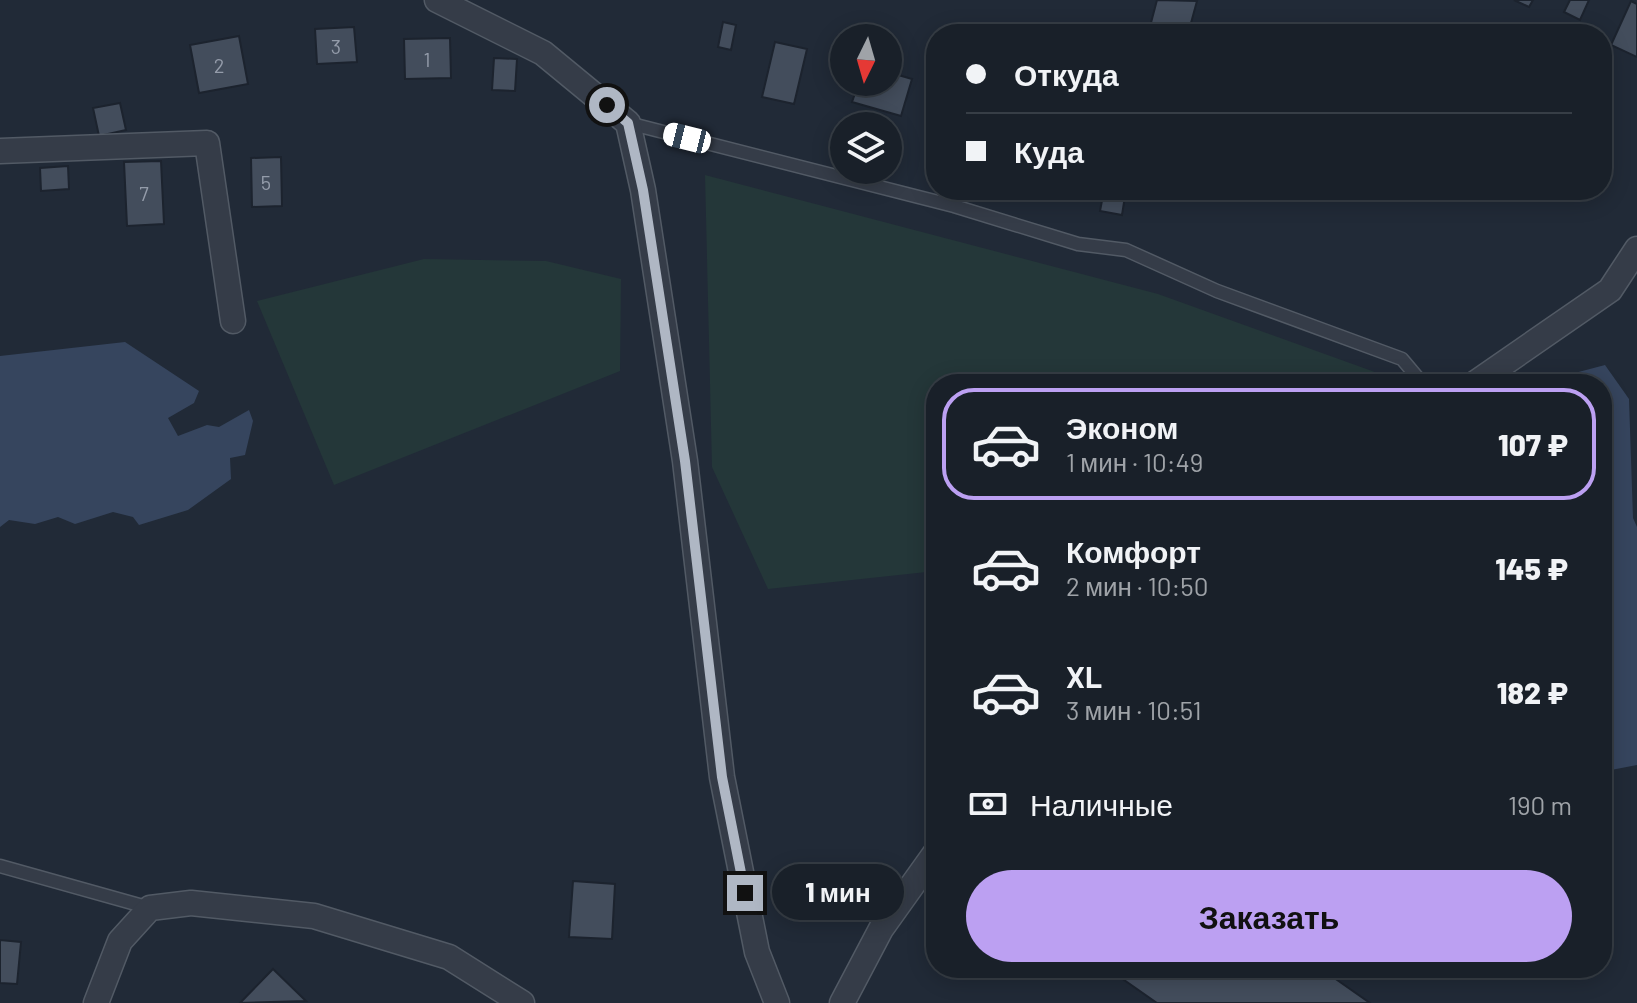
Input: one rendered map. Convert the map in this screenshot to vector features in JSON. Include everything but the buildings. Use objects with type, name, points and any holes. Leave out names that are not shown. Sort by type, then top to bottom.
[{"type":"street","points":[[437,0],[543,53],[628,123],[643,190],[685,461],[722,777],[757,952],[777,1003]]},
{"type":"street","points":[[0,151],[207,143],[233,321]]},
{"type":"street","points":[[1488,374],[1610,290],[1637,249]]},
{"type":"street","points":[[842,1003],[881,929],[926,866]]},
{"type":"street","points":[[96,1003],[120,941],[150,908],[191,903],[314,916],[449,957],[522,1003]]},
{"type":"lane","points":[[628,123],[926,199]]},
{"type":"lane","points":[[930,200],[1078,244],[1126,250],[1217,291],[1402,359],[1415,374]]},
{"type":"lane","points":[[0,866],[150,908]]},
{"type":"shaded area","points":[[705,175],[1158,294],[1380,374],[926,374],[926,572],[768,589],[712,467]]},
{"type":"shaded area","points":[[424,259],[546,261],[621,279],[620,371],[334,485],[257,301]]},
{"type":"water","points":[[125,342],[199,391],[194,403],[168,418],[178,436],[207,425],[219,427],[249,410],[253,421],[245,455],[230,458],[231,479],[188,510],[139,525],[133,517],[113,512],[75,524],[58,517],[35,524],[9,520],[0,527],[0,356]]},
{"type":"water","points":[[1605,365],[1611,374],[1571,374]]},
{"type":"water","points":[[1612,375],[1629,399],[1633,518],[1637,527],[1637,765],[1612,770]]},
{"type":"route","points":[[607,105],[628,123],[643,190],[685,461],[722,777],[745,893]]}]
